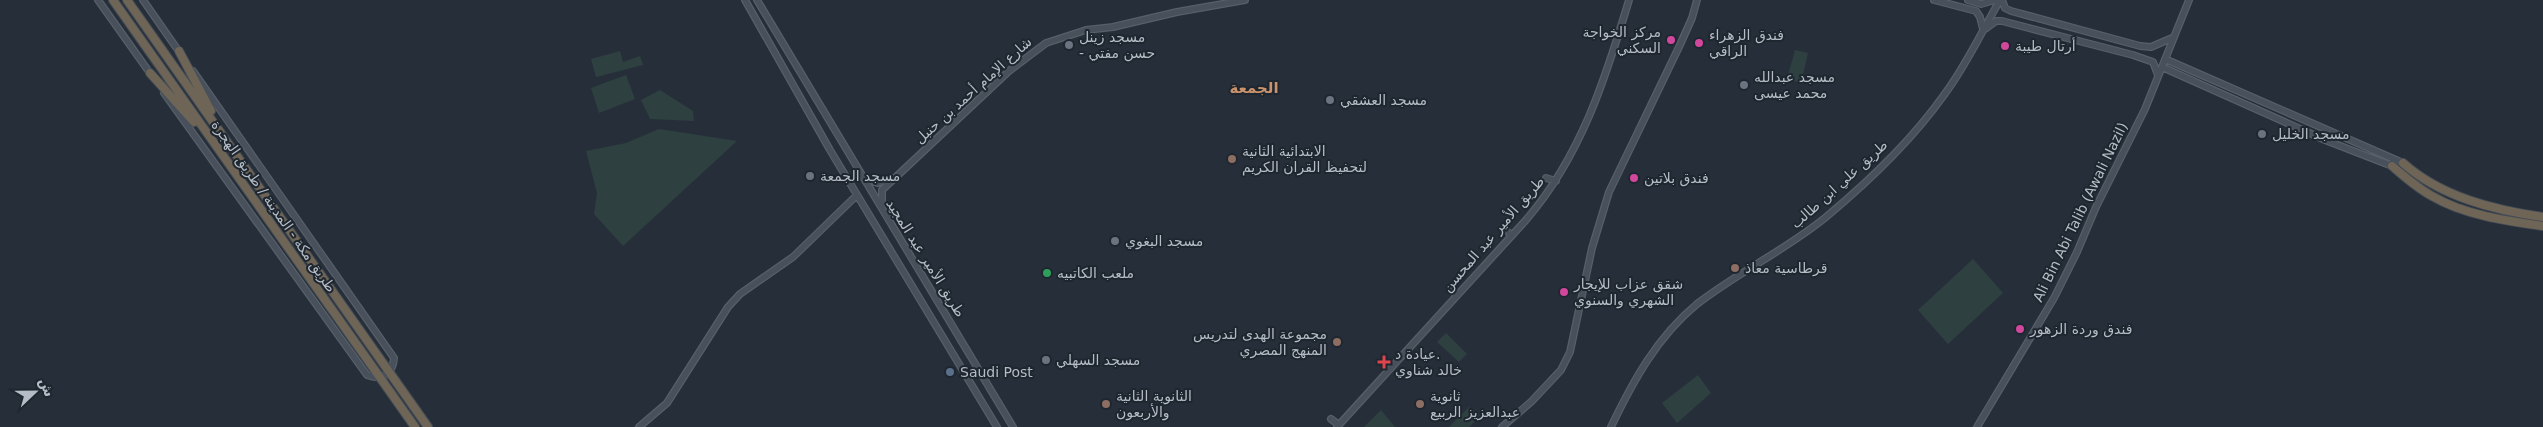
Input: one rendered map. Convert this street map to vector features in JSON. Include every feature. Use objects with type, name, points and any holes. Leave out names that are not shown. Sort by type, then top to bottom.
[{"type":"highway","name":"طريق مكة - المدينة / طريق الهجرة","points":[[113,0],[415,427]]},
{"type":"highway","name":"طريق مكة - المدينة / طريق الهجرة","points":[[127,0],[428,427]]},
{"type":"highway","points":[[179,51],[226,139]]},
{"type":"highway","points":[[150,73],[216,147]]},
{"type":"highway","points":[[2403,163],[2432,185],[2484,206],[2543,216]]},
{"type":"highway","points":[[2392,166],[2433,197],[2461,208],[2513,222],[2543,226]]},
{"type":"main road","points":[[98,0],[367,375],[373,378],[386,375],[394,364],[394,358],[143,0]]},
{"type":"main road","name":"طريق الأمير عبد المجيد","points":[[745,0],[857,195],[997,427]]},
{"type":"main road","name":"طريق الأمير عبد المجيد","points":[[757,0],[1013,427]]},
{"type":"main road","name":"شارع الإمام أحمد بن حنبل","points":[[883,212],[882,190],[1010,71],[1046,43],[1086,30],[1113,27],[1177,12],[1245,0]]},
{"type":"main road","name":"طريق الأمير عبد المحسن","points":[[1338,426],[1542,201],[1556,181],[1592,114],[1628,0]]},
{"type":"main road","points":[[1502,427],[1552,380],[1561,370],[1570,352],[1592,248],[1609,192],[1689,25],[1697,0]]},
{"type":"main road","points":[[1934,0],[1976,11],[1980,17],[1983,29],[1996,21],[2002,21],[2058,35],[2148,60],[2156,67],[2158,75]]},
{"type":"main road","points":[[1968,0],[1981,4],[1994,0]]},
{"type":"main road","points":[[2001,0],[2005,8],[2011,11],[2140,46],[2151,46],[2173,37]]},
{"type":"main road","name":"طريق علي ابن طالب","points":[[1611,427],[1628,390],[1652,353],[1671,329],[1698,304],[1797,240],[1826,217],[1880,167],[1940,101],[2001,0]]},
{"type":"main road","name":"Ali Bin Abi Talib (Awali Nazil)","points":[[1976,427],[2054,298],[2145,109],[2189,0]]},
{"type":"main road","points":[[2165,59],[2403,163]]},
{"type":"main road","points":[[2162,67],[2325,140],[2392,166]]},
{"type":"main road","points":[[862,177],[878,183],[900,173]]},
{"type":"main road","points":[[1546,178],[1556,181]]},
{"type":"main road","points":[[639,427],[667,403],[728,307],[740,294],[793,257],[857,195]]},
{"type":"main road","points":[[1505,229],[1511,235]]},
{"type":"main road","points":[[1451,289],[1456,295]]},
{"type":"main road","points":[[953,352],[965,345]]},
{"type":"main road","points":[[1331,419],[1338,426]]},
{"type":"shaded area","points":[[1795,50],[1808,53],[1801,83],[1787,79]]},
{"type":"shaded area","points":[[620,51],[623,62],[640,56],[643,65],[596,77],[591,59]]},
{"type":"shaded area","points":[[626,75],[635,99],[599,113],[591,88]]},
{"type":"shaded area","points":[[660,90],[693,111],[694,121],[650,119],[641,100]]},
{"type":"shaded area","points":[[659,129],[737,141],[623,246],[594,214],[597,193],[586,151],[626,143]]},
{"type":"shaded area","points":[[1973,259],[2003,293],[1948,344],[1918,310]]},
{"type":"shaded area","points":[[1446,333],[1467,354],[1459,362],[1437,342]]},
{"type":"shaded area","points":[[1698,375],[1711,393],[1677,423],[1662,403]]},
{"type":"shaded area","points":[[1469,407],[1480,416],[1469,427],[1449,427]]},
{"type":"shaded area","points":[[1381,410],[1395,427],[1364,427]]},
{"type":"place","name":"مركز الخواجة السكني","points":[[1671,40]]},
{"type":"place","name":"فندق الزهراء الراقي","points":[[1699,43]]},
{"type":"place","name":"مسجد زينل - حسن مفتي","points":[[1069,45]]},
{"type":"place","name":"أرتال طيبة","points":[[2005,46]]},
{"type":"place","name":"مسجد عبدالله محمد عيسى","points":[[1744,85]]},
{"type":"place","name":"مسجد العشقي","points":[[1330,100]]},
{"type":"place","name":"مسجد الخليل","points":[[2262,134]]},
{"type":"place","name":"الابتدائية الثانية لتحفيظ القران الكريم","points":[[1232,159]]},
{"type":"place","name":"مسجد الجمعة","points":[[810,176]]},
{"type":"place","name":"فندق بلاتين","points":[[1634,178]]},
{"type":"place","name":"مسجد البغوي","points":[[1115,241]]},
{"type":"place","name":"قرطاسية معاذ","points":[[1735,268]]},
{"type":"place","name":"ملعب الكاتبيه","points":[[1047,273]]},
{"type":"place","name":"شقق عزاب للإيجار الشهري والسنوي","points":[[1564,292]]},
{"type":"place","name":"فندق وردة الزهور","points":[[2020,329]]},
{"type":"place","name":"مجموعة الهدى لتدريس المنهج المصري","points":[[1337,342]]},
{"type":"place","name":"مسجد السهلي","points":[[1046,360]]},
{"type":"place","name":"عيادة د. خالد شناوي","points":[[1384,362]]},
{"type":"place","name":"Saudi Post","points":[[950,372]]},
{"type":"place","name":"الثانوية الثانية والأربعون","points":[[1106,404]]},
{"type":"place","name":"ثانوية عبدالعزيز الربيع","points":[[1420,404]]},
{"type":"district","name":"الجمعة","points":[[1254,88]]}]
